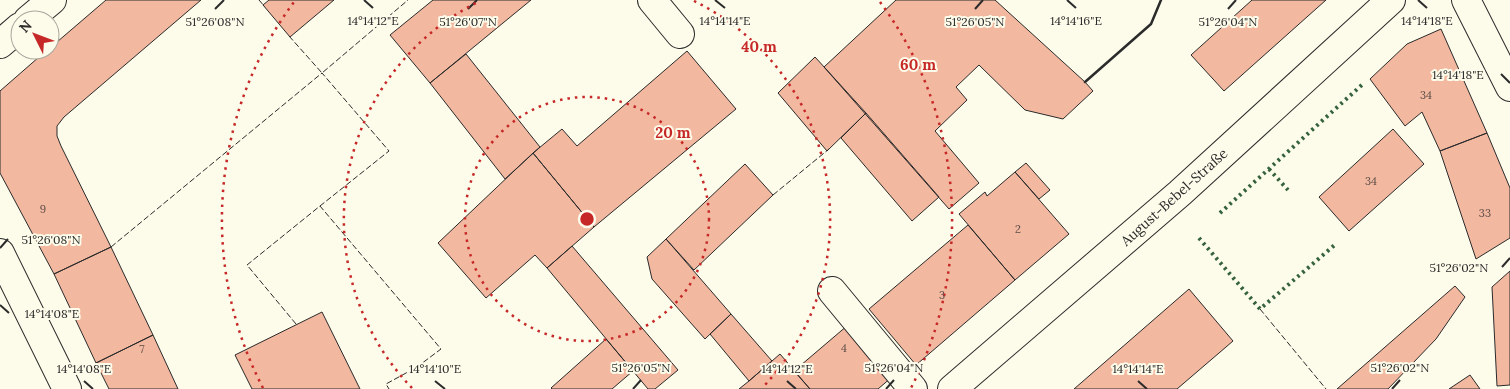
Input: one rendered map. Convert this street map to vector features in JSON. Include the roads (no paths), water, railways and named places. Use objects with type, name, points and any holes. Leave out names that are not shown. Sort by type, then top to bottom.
[{"type":"street","points":[[40,10],[52,0]]},
{"type":"street","points":[[652,0],[680,34]]},
{"type":"street","name":"August-Bebel-Straße","points":[[952,389],[1180,193],[1391,0]]},
{"type":"street","points":[[1466,0],[1510,87]]},
{"type":"street","points":[[0,44],[10,36]]},
{"type":"street","points":[[0,253],[67,389]]},
{"type":"street","points":[[832,291],[913,389]]}]
